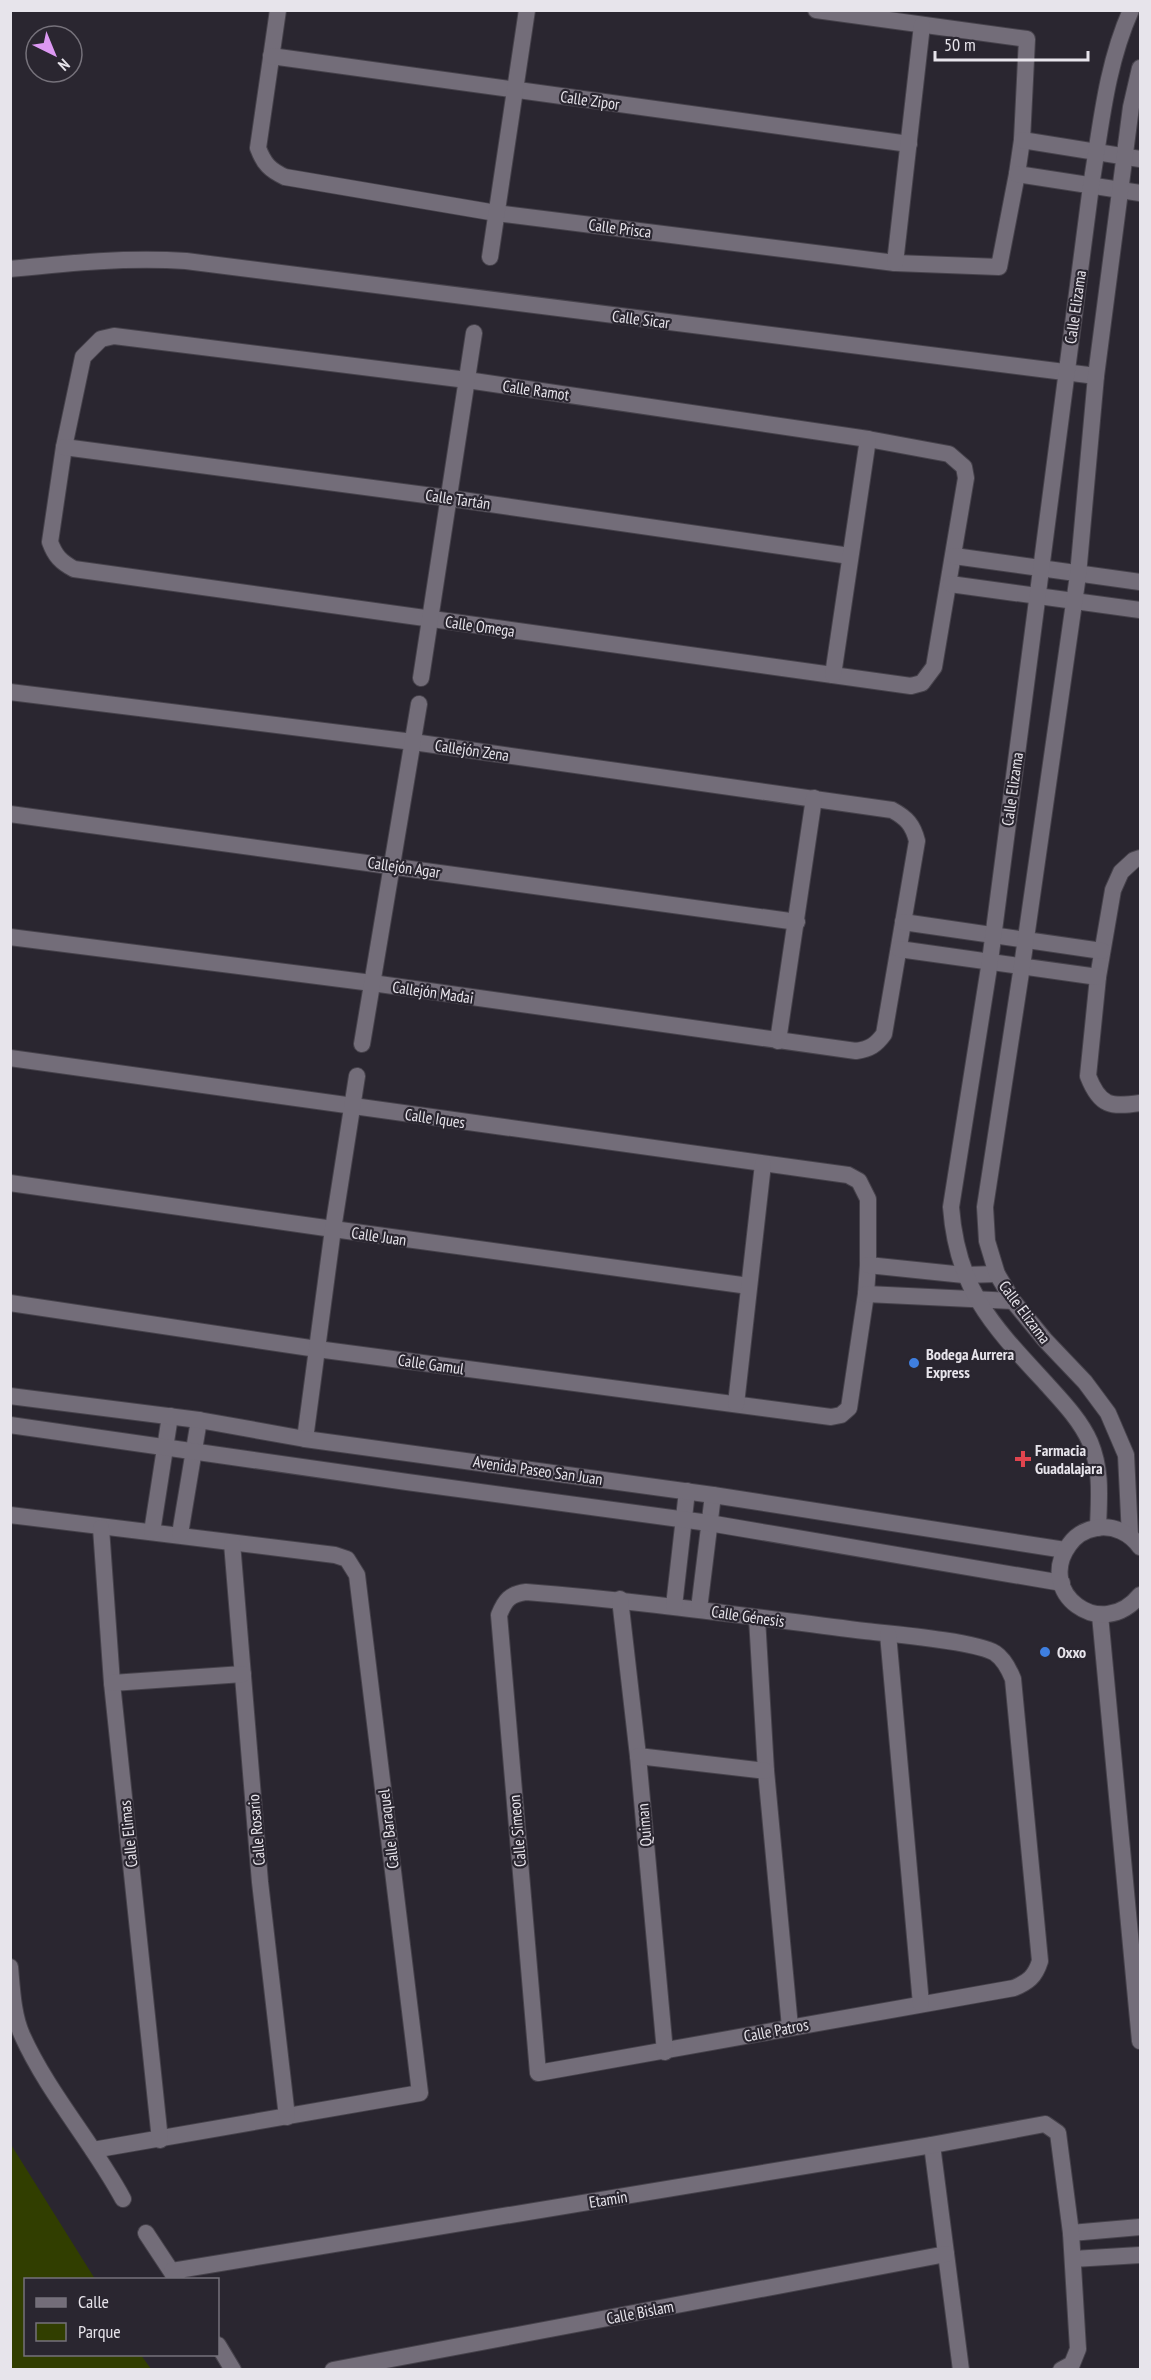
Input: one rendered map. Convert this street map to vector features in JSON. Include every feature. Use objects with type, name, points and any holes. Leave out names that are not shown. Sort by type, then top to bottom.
[{"type":"street","points":[[271,56],[278,10]]},
{"type":"street","points":[[489,257],[527,10]]},
{"type":"street","points":[[816,10],[1027,39],[1022,141],[1017,174],[1140,193]]},
{"type":"street","name":"Calle Elizama","points":[[1098,1528],[1100,1478],[1089,1442],[1065,1404],[1018,1354],[977,1300],[964,1275],[953,1238],[951,1207],[990,961],[1096,152],[1108,75],[1131,10]]},
{"type":"street","points":[[895,263],[922,25]]},
{"type":"street","name":"Calle Zipor","points":[[271,56],[909,144]]},
{"type":"street","name":"Calle Prisca","points":[[271,56],[258,148],[263,162],[272,171],[285,177],[496,213],[895,263],[999,267],[1017,174]]},
{"type":"street","name":"Calle Elizama","points":[[1135,1542],[1126,1455],[1108,1413],[1085,1382],[1045,1340],[1013,1301],[997,1274],[987,1241],[985,1207],[1078,575],[1096,376],[1121,190],[1133,158],[1131,107],[1140,68]]},
{"type":"street","points":[[1022,141],[1133,158]]},
{"type":"street","name":"Calle Sicar","points":[[10,269],[97,260],[145,258],[186,261],[1096,376]]},
{"type":"street","points":[[421,678],[474,333]]},
{"type":"street","name":"Calle Ramot","points":[[64,447],[83,357],[101,339],[114,336],[467,380],[868,439],[949,454],[964,466],[966,478],[954,556]]},
{"type":"street","points":[[833,675],[868,439]]},
{"type":"street","name":"Calle Tartán","points":[[64,447],[448,498],[850,556]]},
{"type":"street","name":"Calle Omega","points":[[64,447],[50,542],[60,561],[74,569],[911,686],[922,683],[934,666],[950,584]]},
{"type":"street","points":[[1140,582],[954,556],[950,584],[1140,610]]},
{"type":"street","name":"Callejón Zena","points":[[10,692],[413,742],[892,810],[905,817],[914,828],[917,841],[903,922]]},
{"type":"street","points":[[362,1044],[420,704]]},
{"type":"street","points":[[778,1041],[814,798]]},
{"type":"street","name":"Callejón Agar","points":[[10,814],[797,922]]},
{"type":"street","points":[[1140,858],[1134,860],[1121,872],[1113,891],[1098,977],[1088,1076],[1092,1089],[1102,1100],[1116,1106],[1140,1103]]},
{"type":"street","points":[[1098,977],[899,949],[903,922],[1102,951]]},
{"type":"street","name":"Callejón Madai","points":[[10,937],[372,983],[856,1051],[869,1049],[877,1044],[884,1034],[899,949]]},
{"type":"street","name":"Calle Iques","points":[[10,1058],[848,1175],[859,1181],[868,1199],[868,1265]]},
{"type":"street","points":[[305,1439],[333,1229],[357,1076]]},
{"type":"street","points":[[736,1404],[763,1164]]},
{"type":"street","name":"Calle Juan","points":[[10,1183],[749,1286]]},
{"type":"street","points":[[997,1274],[964,1275],[868,1265],[866,1294],[1013,1301]]},
{"type":"street","name":"Calle Gamul","points":[[10,1303],[317,1349],[831,1416],[841,1415],[849,1408],[866,1294]]},
{"type":"street","name":"Avenida Paseo San Juan","points":[[10,1396],[199,1420],[305,1439],[687,1491],[1065,1550]]},
{"type":"street","points":[[152,1532],[170,1416]]},
{"type":"street","points":[[180,1534],[199,1420]]},
{"type":"street","name":"Avenida Paseo San Juan","points":[[10,1425],[683,1519],[1062,1583]]},
{"type":"street","points":[[674,1606],[687,1491]]},
{"type":"street","points":[[699,1609],[713,1495]]},
{"type":"street","points":[[10,1515],[101,1528],[180,1534],[232,1543]]},
{"type":"street","name":"Calle Elimas","points":[[101,1528],[111,1683],[160,2140]]},
{"type":"street","points":[[1135,1542],[1109,1528],[1098,1528],[1079,1535],[1065,1550],[1060,1572],[1067,1595],[1087,1612],[1100,1615],[1123,1611],[1140,1595]]},
{"type":"street","name":"Calle Baraquel","points":[[232,1543],[335,1555],[347,1559],[357,1575],[420,2093],[287,2117]]},
{"type":"street","name":"Calle Rosario","points":[[232,1543],[260,1882],[287,2117]]},
{"type":"street","name":"Calle Génesis","points":[[513,1594],[526,1592],[620,1599],[888,1634],[983,1648],[996,1654],[1006,1664],[1013,1679],[1040,1961],[1036,1973],[1027,1983],[1014,1989]]},
{"type":"street","name":"Calle Simeon","points":[[513,1594],[504,1602],[499,1615],[538,2073]]},
{"type":"street","name":"Quiman","points":[[620,1599],[638,1756],[665,2052]]},
{"type":"street","points":[[1100,1615],[1135,1927],[1140,2041]]},
{"type":"street","points":[[757,1618],[766,1771],[790,2026]]},
{"type":"street","points":[[888,1634],[921,2004]]},
{"type":"street","points":[[111,1683],[243,1674]]},
{"type":"street","points":[[638,1756],[766,1771]]},
{"type":"street","points":[[10,1967],[13,1996],[21,2033],[123,2199]]},
{"type":"street","name":"Calle Patros","points":[[538,2073],[665,2052],[790,2026],[1014,1989]]},
{"type":"street","points":[[93,2150],[287,2117]]},
{"type":"street","name":"Etamin","points":[[174,2275],[1044,2124],[1058,2133],[1071,2233]]},
{"type":"street","points":[[932,2145],[961,2370]]},
{"type":"street","points":[[1067,2367],[1078,2349],[1071,2233],[1140,2227]]},
{"type":"street","points":[[146,2233],[174,2275]]},
{"type":"street","name":"Calle Bislam","points":[[333,2370],[946,2254]]},
{"type":"street","points":[[1073,2259],[1140,2255]]},
{"type":"street","points":[[219,2347],[233,2370]]},
{"type":"green space","points":[[10,2143],[94,2278],[24,2278],[24,2356],[142,2356],[151,2369],[11,2369]]},
{"type":"place","name":"Bodega Aurrera Express","points":[[914,1363]]},
{"type":"place","name":"Farmacia Guadalajara","points":[[1023,1459]]},
{"type":"place","name":"Oxxo","points":[[1045,1652]]}]
